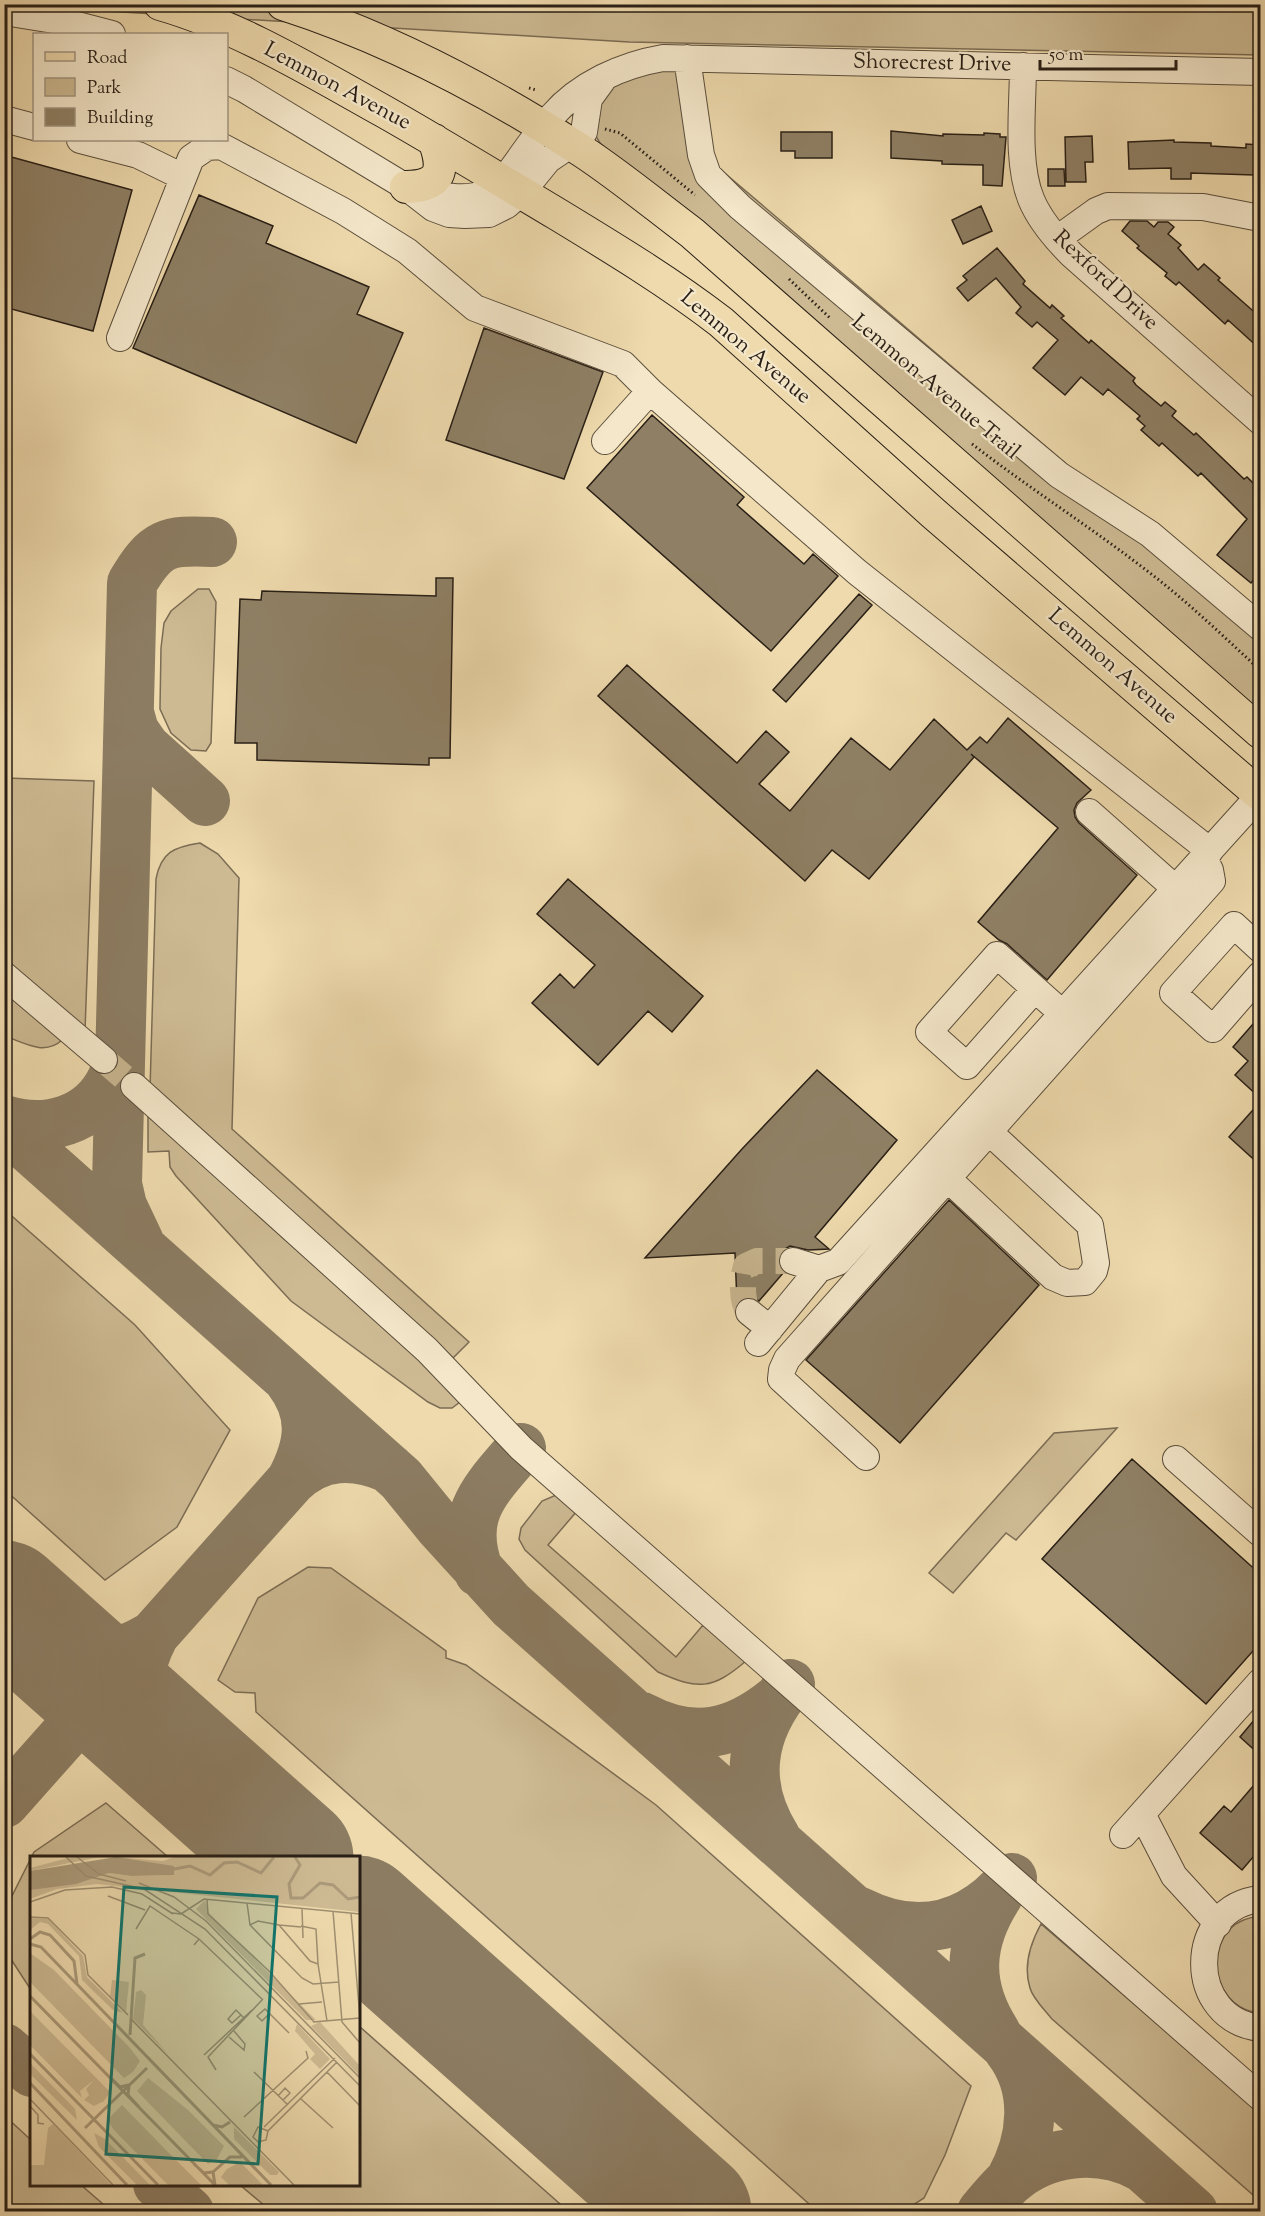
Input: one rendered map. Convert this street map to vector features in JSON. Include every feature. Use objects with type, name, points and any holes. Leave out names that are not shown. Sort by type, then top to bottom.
[{"type":"main road","name":"Lemmon Avenue","points":[[160,4],[284,56],[512,186],[690,298],[721,322],[933,513],[1260,795]]},
{"type":"main road","points":[[283,4],[361,34],[458,78],[587,154],[692,233],[1260,732]]},
{"type":"main road","points":[[406,187],[422,187],[433,181],[440,171],[440,157],[434,140]]},
{"type":"street","points":[[4,12],[66,22],[108,33]]},
{"type":"street","name":"Shorecrest Drive","points":[[228,81],[406,187],[434,208],[449,214],[465,216],[489,213],[507,205],[512,186],[543,126],[553,114],[586,86],[643,62],[663,58],[1260,72]]},
{"type":"street","points":[[687,58],[701,155],[708,175],[740,207],[1059,475],[1150,534],[1260,627]]},
{"type":"street","name":"Rexford Drive","points":[[1023,66],[1022,146],[1025,175],[1031,199],[1041,219],[1056,239],[1260,420]]},
{"type":"street","name":"Shorecrest Drive","points":[[512,186],[579,139],[584,132],[586,110],[590,99],[606,76]]},
{"type":"street","points":[[4,119],[33,127]]},
{"type":"street","points":[[84,141],[138,155],[183,177]]},
{"type":"street","points":[[120,338],[191,158],[207,147],[221,146],[343,211],[407,251],[474,308],[623,364],[650,391],[857,572],[1207,854],[1212,881],[787,1359],[781,1379],[866,1457]]},
{"type":"street","points":[[1056,239],[1096,211],[1108,206],[1203,207],[1260,218]]},
{"type":"street","points":[[605,441],[650,391]]},
{"type":"street","points":[[749,1312],[764,1336],[819,1269],[838,1262],[1260,795]]},
{"type":"street","points":[[1089,812],[1176,889]]},
{"type":"street","points":[[1260,949],[1234,925],[1173,993],[1213,1029],[1260,975]]},
{"type":"street","points":[[4,975],[104,1060]]},
{"type":"street","points":[[1035,989],[1063,1014]]},
{"type":"street","points":[[134,1086],[427,1350],[521,1448],[1260,2097]]},
{"type":"street","points":[[947,1178],[1053,1277],[1067,1283],[1085,1282],[1094,1271],[1096,1263],[1090,1225],[988,1131]]},
{"type":"street","points":[[793,1261],[819,1269]]},
{"type":"street","points":[[1176,1459],[1260,1533]]},
{"type":"street","points":[[1123,1835],[1260,1682]]},
{"type":"street","points":[[1142,1814],[1174,1876],[1218,1924]]},
{"type":"street","points":[[1260,1899],[1242,1904],[1226,1915],[1212,1931],[1204,1951],[1204,1974],[1209,1991],[1220,2008],[1235,2020],[1260,2028]]},
{"type":"path","points":[[602,129],[620,133],[700,199]]},
{"type":"path","name":"Lemmon Avenue Trail","points":[[785,275],[831,320]]},
{"type":"path","name":"Lemmon Avenue Trail","points":[[968,440],[1013,476],[1148,571],[1260,670]]},
{"type":"green space","points":[[1260,4],[1260,55],[629,42],[4,5]]},
{"type":"green space","points":[[672,66],[690,75],[714,164],[1260,629],[1260,718],[796,306],[600,143],[594,133],[598,98],[627,75]]},
{"type":"green space","points":[[198,589],[209,589],[216,602],[211,743],[206,751],[191,750],[171,733],[160,709],[161,648],[164,623],[171,611]]},
{"type":"green space","points":[[5,778],[94,781],[85,1031],[5,962]]},
{"type":"green space","points":[[200,843],[218,854],[239,878],[232,1129],[469,1342],[453,1358],[150,1090],[156,879],[161,863],[170,852]]},
{"type":"green space","points":[[4,991],[62,1040],[55,1045],[42,1048],[5,1036]]},
{"type":"green space","points":[[148,1116],[190,1151],[464,1399],[452,1408],[440,1408],[428,1402],[291,1301],[176,1176],[170,1167],[169,1151],[148,1152]]},
{"type":"green space","points":[[5,1210],[135,1325],[230,1430],[177,1527],[105,1580],[5,1490]]},
{"type":"green space","points":[[1117,1428],[1016,1540],[1006,1533],[953,1593],[929,1573],[1054,1433]]},
{"type":"green space","points":[[556,1495],[577,1511],[548,1545],[676,1657],[703,1625],[746,1661],[724,1677],[704,1684],[684,1682],[658,1672],[525,1550],[519,1539],[521,1528],[542,1501]]},
{"type":"green space","points":[[308,1567],[331,1568],[446,1651],[446,1658],[466,1665],[656,1805],[971,2086],[945,2155],[924,2198],[904,2211],[817,2211],[256,1712],[255,1693],[235,1692],[218,1680],[258,1598]]},
{"type":"green space","points":[[106,1803],[167,1856],[32,1856],[34,1852]]},
{"type":"green space","points":[[30,1860],[30,1988],[5,1950],[5,1910]]},
{"type":"green space","points":[[1260,1915],[1260,2013],[1246,2010],[1234,2003],[1219,1980],[1217,1967],[1222,1940],[1231,1928],[1241,1921]]},
{"type":"green space","points":[[1041,1924],[1260,2112],[1260,2201],[1052,2019],[1040,2004],[1032,1992],[1027,1972],[1031,1947]]},
{"type":"green space","points":[[360,2027],[568,2211],[271,2211],[241,2186],[360,2186]]},
{"type":"green space","points":[[5,2116],[30,2139],[30,2186],[82,2186],[111,2211],[5,2211]]},
{"type":"building","points":[[891,131],[943,136],[943,134],[1000,134],[1000,137],[1006,137],[1002,186],[983,185],[983,165],[942,164],[942,161],[891,158]]},
{"type":"building","points":[[781,132],[832,132],[832,158],[795,158],[795,151],[781,151]]},
{"type":"building","points":[[1092,136],[1093,162],[1085,162],[1086,182],[1066,182],[1065,137]]},
{"type":"building","points":[[1174,140],[1174,142],[1211,143],[1211,146],[1246,148],[1246,144],[1260,145],[1260,172],[1254,172],[1254,175],[1191,173],[1191,179],[1171,179],[1171,168],[1129,169],[1128,142]]},
{"type":"building","points":[[4,155],[132,190],[93,331],[4,307]]},
{"type":"building","points":[[1048,169],[1064,169],[1065,186],[1048,186]]},
{"type":"building","points":[[199,195],[273,226],[266,243],[369,287],[357,314],[403,333],[356,443],[133,348]]},
{"type":"building","points":[[981,206],[992,231],[963,244],[952,220]]},
{"type":"building","points":[[1130,221],[1147,221],[1154,227],[1158,222],[1168,222],[1174,227],[1168,234],[1181,245],[1178,248],[1198,270],[1204,264],[1220,278],[1218,280],[1260,317],[1260,349],[1228,320],[1225,324],[1179,282],[1176,285],[1165,276],[1167,273],[1137,248],[1139,246],[1122,231]]},
{"type":"building","points":[[997,248],[1025,281],[1023,284],[1050,308],[1052,305],[1064,316],[1061,318],[1089,343],[1091,340],[1135,378],[1133,381],[1136,385],[1161,406],[1165,402],[1176,411],[1172,416],[1194,435],[1196,433],[1244,479],[1247,477],[1260,490],[1260,572],[1251,583],[1217,555],[1247,519],[1201,473],[1198,476],[1162,443],[1159,446],[1141,430],[1145,426],[1137,419],[1140,416],[1108,389],[1103,395],[1081,377],[1065,395],[1033,368],[1058,340],[1037,322],[1032,327],[1016,313],[1021,307],[996,278],[968,301],[957,288],[967,280],[963,276]]},
{"type":"building","points":[[484,328],[603,372],[564,479],[446,440]]},
{"type":"building","points":[[652,415],[744,497],[737,505],[804,564],[813,554],[838,576],[771,651],[587,488]]},
{"type":"building","points":[[436,578],[453,578],[450,758],[429,758],[429,765],[257,760],[257,743],[235,743],[240,599],[261,600],[262,591],[436,596]]},
{"type":"building","points":[[859,594],[872,605],[786,702],[773,690]]},
{"type":"building","points":[[627,665],[737,763],[766,731],[789,752],[759,784],[790,811],[851,738],[890,770],[934,719],[967,750],[980,737],[987,743],[1008,718],[1091,790],[1077,803],[1074,810],[1075,817],[1137,875],[1047,980],[1007,944],[978,922],[1058,828],[971,754],[974,757],[869,879],[832,850],[805,881],[598,696]]},
{"type":"building","points":[[568,879],[703,996],[672,1032],[648,1011],[598,1065],[532,1003],[560,974],[574,988],[595,965],[537,914]]},
{"type":"building","points":[[1260,1016],[1260,1098],[1235,1075],[1248,1061],[1233,1047]]},
{"type":"building","points":[[817,1070],[897,1140],[815,1237],[829,1249],[808,1250],[790,1246],[783,1250],[778,1264],[784,1272],[759,1301],[752,1297],[744,1298],[737,1303],[735,1253],[645,1258],[742,1149]]},
{"type":"building","points":[[1260,1102],[1260,1165],[1229,1137]]},
{"type":"building","points":[[949,1200],[1039,1285],[900,1443],[806,1360]]},
{"type":"building","points":[[1132,1459],[1260,1574],[1260,1643],[1206,1704],[1042,1559]]},
{"type":"building","points":[[1260,1713],[1260,1755],[1240,1737]]},
{"type":"building","points":[[1260,1778],[1260,1849],[1242,1870],[1200,1833],[1224,1806],[1231,1812]]},
{"type":"taxiway","points":[[139,1242],[122,1206],[117,1184],[132,583],[148,559],[164,546],[184,542],[212,542]]},
{"type":"taxiway","points":[[129,713],[134,731],[145,747],[205,801]]},
{"type":"taxiway","points":[[4,1120],[20,1124],[51,1124],[80,1114],[93,1105],[103,1093],[112,1079],[119,1057]]},
{"type":"taxiway","points":[[4,1126],[401,1479],[440,1527],[511,1605],[1193,2212]]},
{"type":"taxiway","points":[[288,1379],[303,1405],[307,1430],[302,1455],[291,1481],[314,1465],[338,1458],[363,1460],[389,1468]]},
{"type":"taxiway","points":[[479,1572],[473,1552],[471,1534],[473,1518],[487,1490],[521,1448]]},
{"type":"taxiway","points":[[4,1803],[291,1481]]},
{"type":"taxiway","points":[[4,1593],[56,1638],[72,1648],[89,1654],[107,1654],[129,1648],[154,1635],[144,1658],[140,1682],[140,1693],[148,1716],[155,1727],[249,1810]]},
{"type":"taxiway","points":[[776,1838],[765,1818],[758,1798],[755,1759],[766,1721],[790,1684]]},
{"type":"taxiway","points":[[642,1717],[679,1731],[712,1732],[745,1721],[777,1700]]},
{"type":"taxiway","points":[[860,1912],[902,1926],[923,1927],[942,1924],[961,1918],[979,1908],[996,1895],[1012,1878]]},
{"type":"taxiway","points":[[996,2033],[979,1998],[974,1963],[981,1929],[999,1894]]},
{"type":"taxiway","points":[[4,2048],[30,2070]]},
{"type":"taxiway","points":[[1008,2049],[1025,2081],[1029,2115],[1024,2149],[1010,2181]]},
{"type":"taxiway","points":[[982,2212],[1010,2181],[1039,2162],[1055,2157],[1090,2153],[1124,2159],[1140,2166]]},
{"type":"taxiway","points":[[160,2186],[189,2212]]},
{"type":"runway","points":[[4,1602],[290,1856]]},
{"type":"runway","points":[[360,1919],[690,2212]]},
{"type":"tunnel","points":[[104,1060],[134,1086]]},
{"type":"tunnel","points":[[749,1312],[743,1290],[746,1266],[757,1261],[793,1261]]}]
